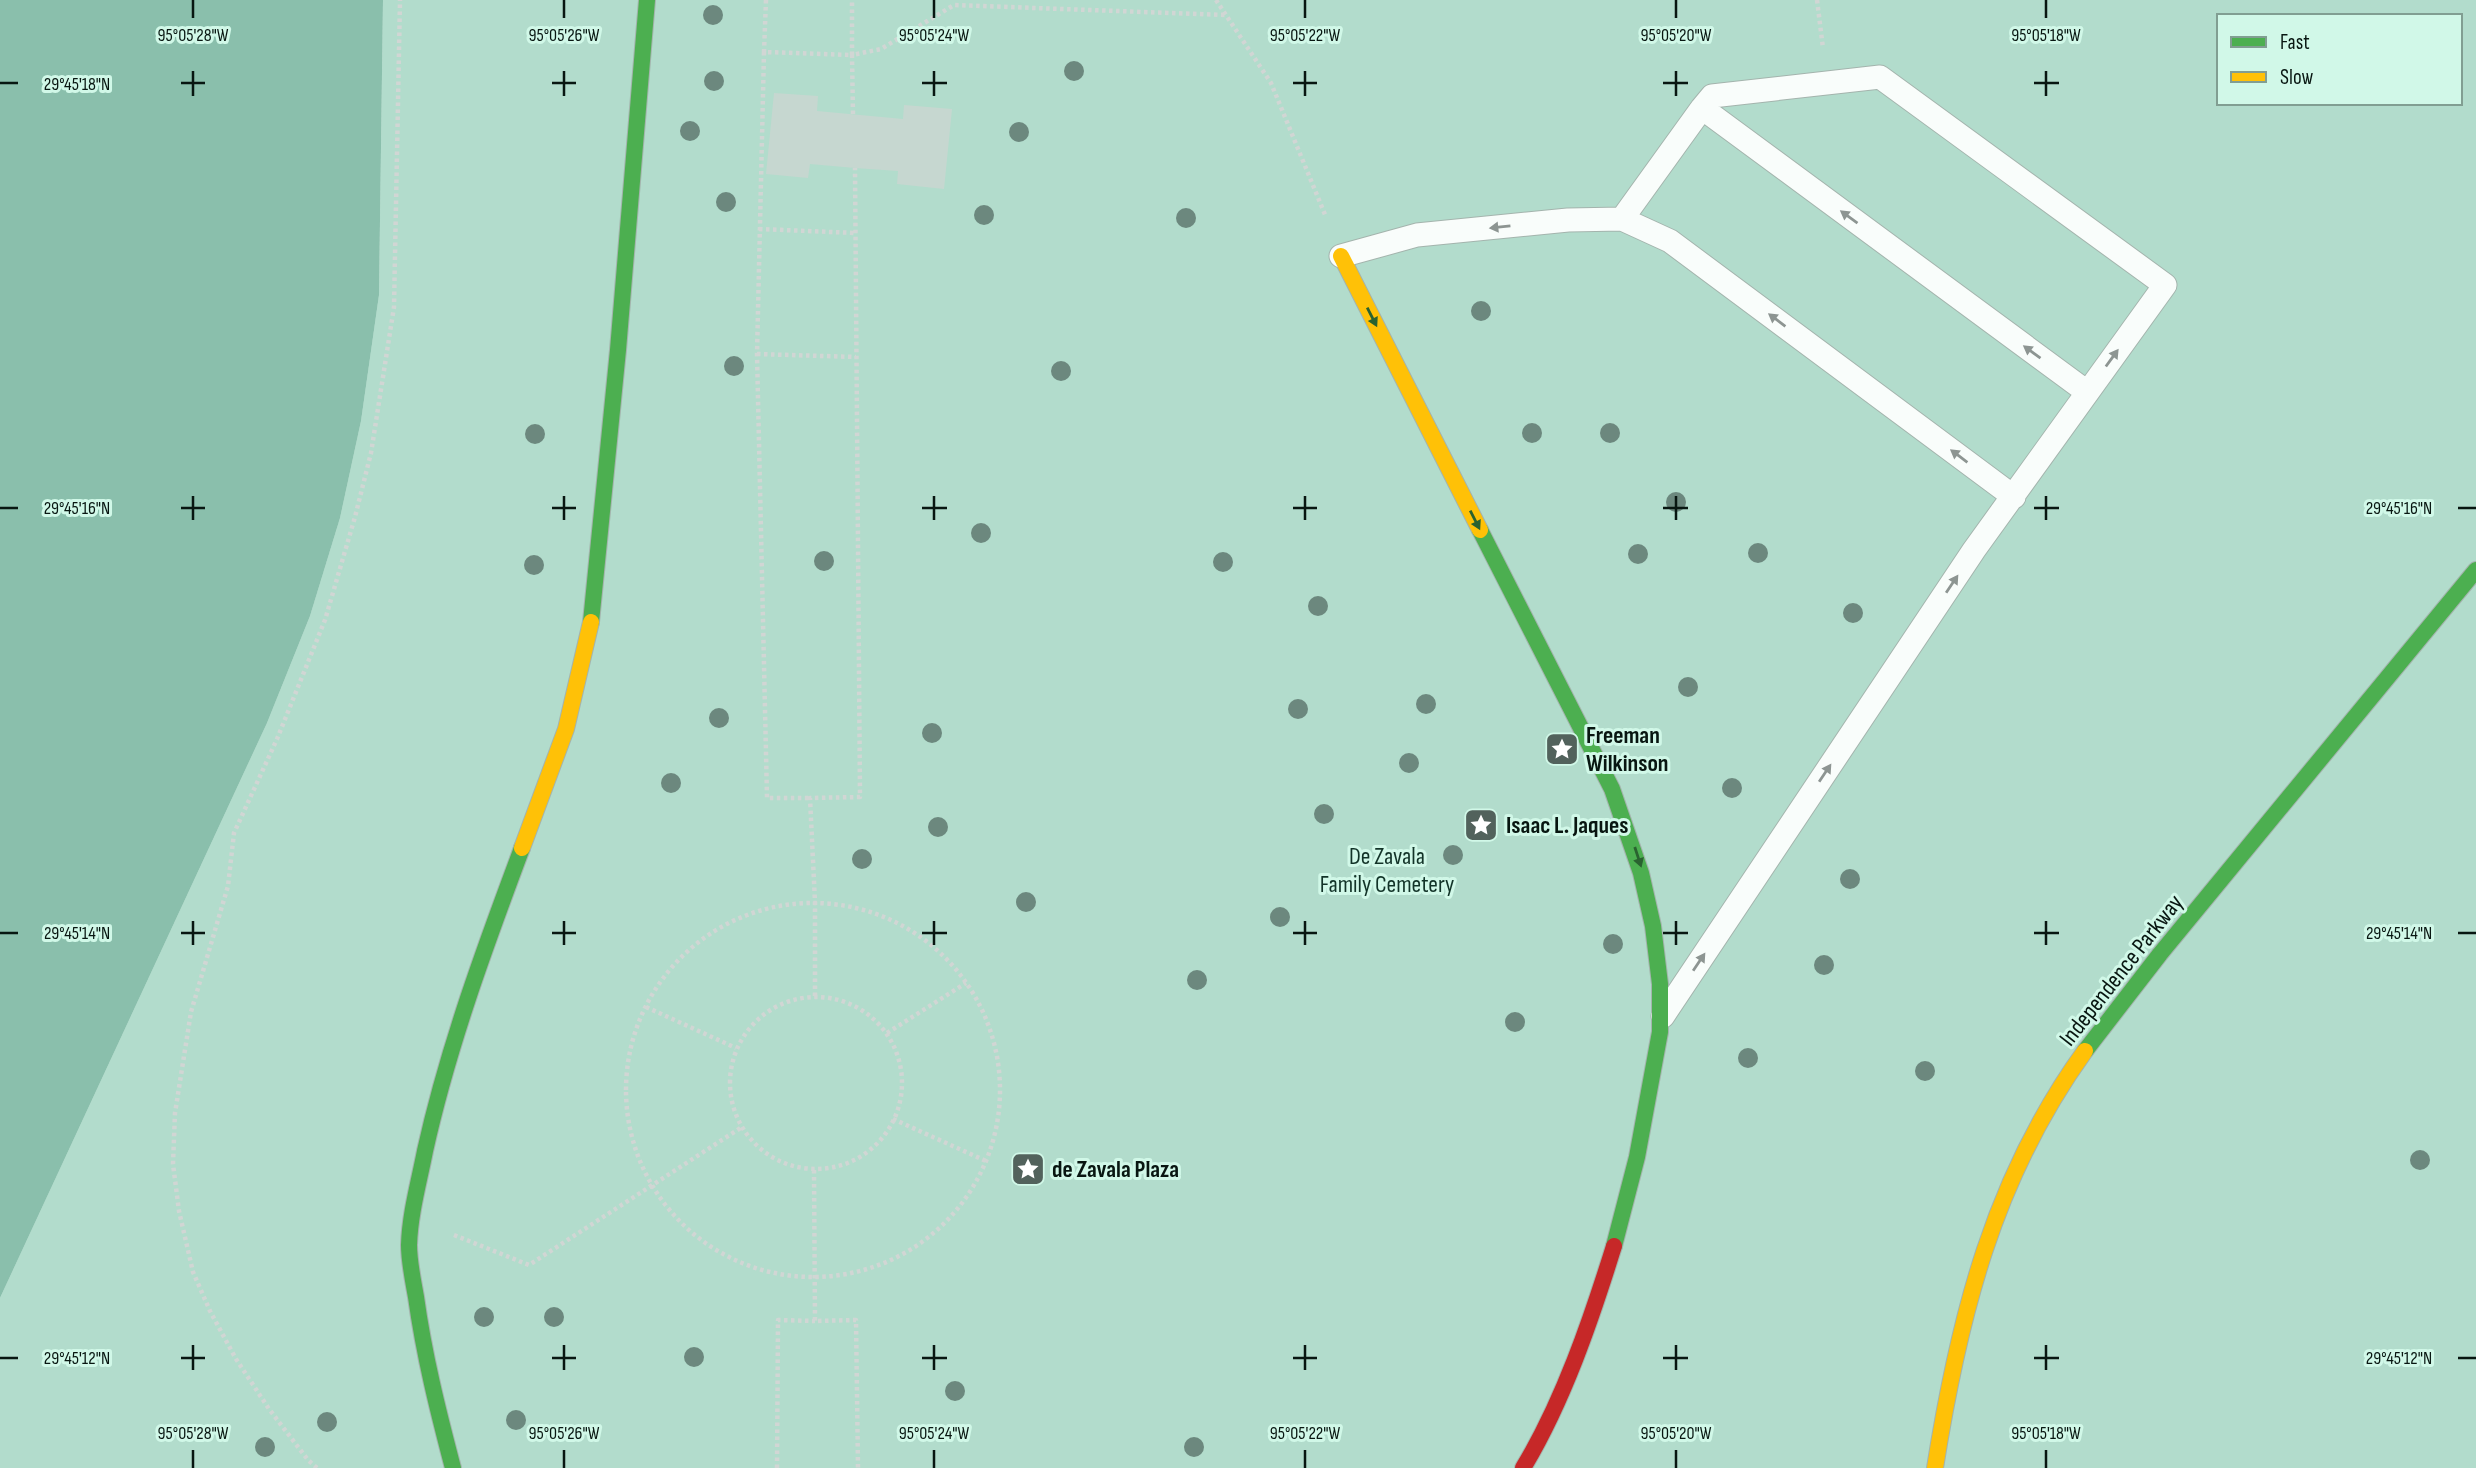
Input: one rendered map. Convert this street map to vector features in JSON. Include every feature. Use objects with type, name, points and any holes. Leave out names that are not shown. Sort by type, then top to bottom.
[{"type":"street","points":[[453,1468],[421,1336],[409,1247],[411,1217],[431,1125],[454,1041],[481,958],[550,778],[566,729],[591,624],[618,349],[647,0]]},
{"type":"street","points":[[1341,256],[1612,789],[1632,839],[1655,925],[1661,1018],[1645,1126],[1618,1235],[1598,1300],[1538,1446],[1523,1468]]},
{"type":"street","name":"Independence Parkway","points":[[1935,1468],[1948,1388],[1978,1270],[2011,1179],[2031,1137],[2096,1032],[2476,570]]},
{"type":"lane","points":[[1622,219],[1712,96],[1880,77],[2165,285],[1975,550],[1661,1018]]},
{"type":"lane","points":[[1702,108],[2087,392]]},
{"type":"lane","points":[[1341,256],[1417,235],[1567,220],[1622,219],[1670,241],[2014,497]]},
{"type":"path","points":[[317,1468],[269,1409],[236,1359],[192,1272],[178,1211],[173,1164],[175,1113],[191,1012],[228,886],[234,833],[277,739],[325,620],[371,453],[394,307],[400,0]]},
{"type":"path","points":[[766,0],[758,229],[757,354],[767,798],[860,797],[855,168]]},
{"type":"path","points":[[852,0],[853,114]]},
{"type":"path","points":[[1216,0],[1271,83],[1341,256]]},
{"type":"path","points":[[1816,0],[1828,83]]},
{"type":"path","points":[[764,52],[852,55],[881,49],[954,5],[1225,15]]},
{"type":"path","points":[[758,229],[856,233]]},
{"type":"path","points":[[757,354],[856,357]]},
{"type":"path","points":[[810,798],[815,902],[815,996]]},
{"type":"path","points":[[815,902],[858,909],[908,929],[949,962],[966,983],[980,1006],[997,1056],[999,1110],[986,1161],[964,1200],[950,1218],[915,1246],[875,1266],[842,1274],[785,1275],[762,1270],[719,1252],[682,1223],[652,1186],[634,1144],[626,1098],[629,1051],[646,1007],[660,983],[678,960],[700,941],[724,926],[750,915],[778,907],[815,902]]},
{"type":"path","points":[[887,1033],[966,983]]},
{"type":"path","points":[[815,996],[841,999],[870,1015],[887,1033],[902,1074],[898,1111],[878,1143],[847,1164],[814,1170],[778,1161],[752,1142],[734,1114],[729,1082],[736,1048],[752,1023],[778,1005],[815,996]]},
{"type":"path","points":[[646,1007],[736,1048]]},
{"type":"path","points":[[893,1119],[986,1161]]},
{"type":"path","points":[[411,1217],[529,1265],[742,1127]]},
{"type":"path","points":[[814,1170],[815,1321]]},
{"type":"path","points":[[777,1468],[778,1320],[856,1320],[858,1468]]},
{"type":"green space","name":"De Zavala Family Cemetery","points":[[383,0],[2476,0],[2476,1468],[0,1468],[0,1298],[267,723],[310,616],[340,518],[361,421],[379,295]]},
{"type":"shaded area","points":[[0,0],[383,0],[379,295],[361,421],[340,518],[310,616],[267,723],[0,1298]]},
{"type":"building","points":[[774,93],[818,96],[817,111],[903,119],[904,105],[952,109],[944,189],[897,184],[898,171],[810,164],[808,178],[766,174]]},
{"type":"traffic: fast","points":[[591,622],[618,350],[647,0]]},
{"type":"traffic: fast","points":[[1480,530],[1612,789],[1641,873],[1653,926],[1660,984],[1660,1032],[1637,1157],[1614,1246]]},
{"type":"traffic: fast","points":[[2085,1051],[2160,954],[2476,570]]},
{"type":"traffic: fast","points":[[453,1468],[423,1340],[410,1264],[410,1233],[434,1112],[456,1036],[522,848]]},
{"type":"traffic: slow","points":[[1341,256],[1480,530]]},
{"type":"traffic: slow","points":[[522,848],[566,729],[591,622]]},
{"type":"traffic: slow","points":[[1935,1468],[1956,1356],[1985,1250],[2004,1198],[2027,1148],[2053,1099],[2085,1051]]},
{"type":"traffic: jam","points":[[1523,1468],[1563,1388],[1586,1331],[1614,1246]]},
{"type":"place","name":"Freeman Wilkinson","points":[[1562,749]]},
{"type":"place","name":"Isaac L. Jaques","points":[[1481,825]]},
{"type":"place","name":"de Zavala Plaza","points":[[1028,1169]]}]
